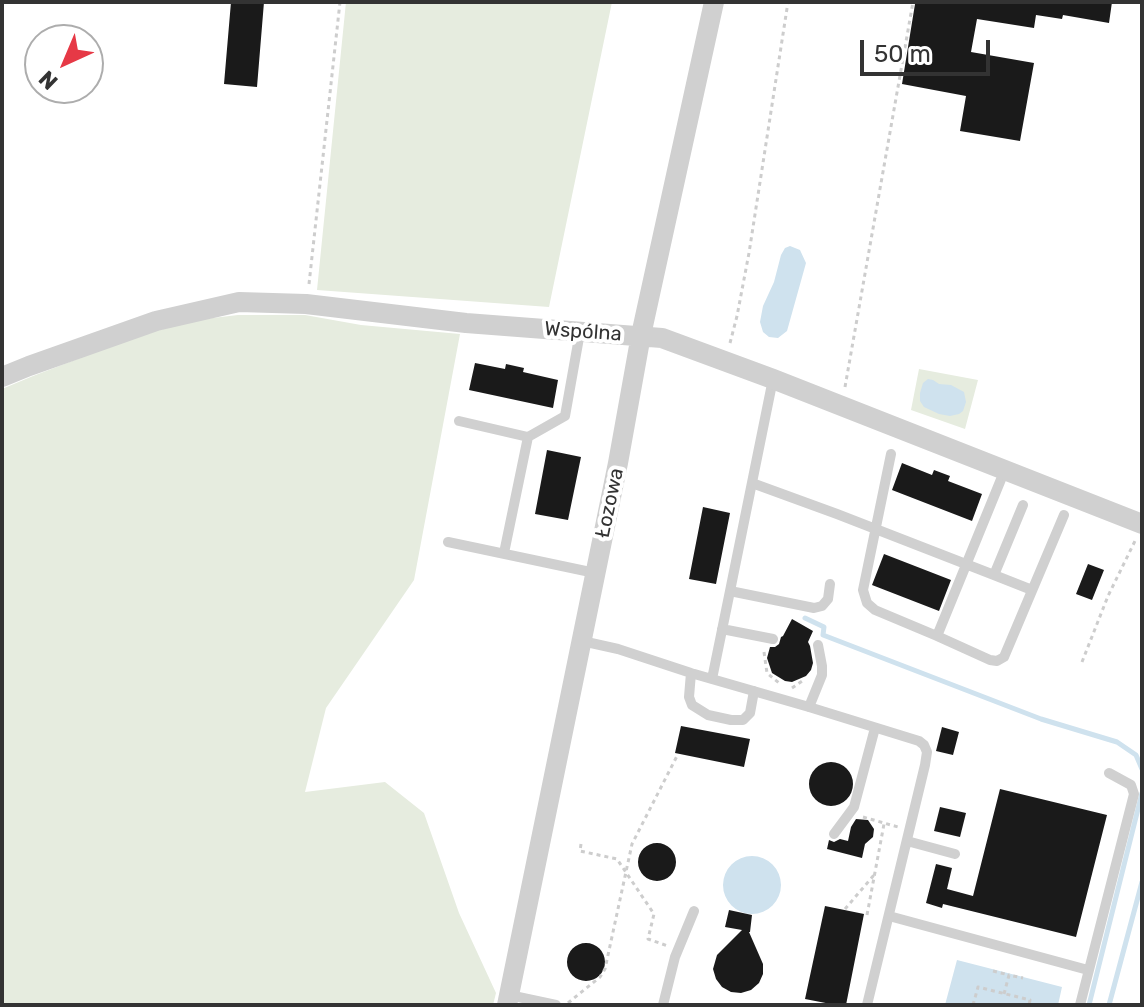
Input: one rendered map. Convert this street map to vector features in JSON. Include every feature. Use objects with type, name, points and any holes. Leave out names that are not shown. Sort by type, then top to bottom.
[{"type":"street","name":"Łozowa","points":[[508,1000],[618,463],[641,335],[714,2]]},
{"type":"street","name":"Wspólna","points":[[2,377],[156,321],[239,302],[306,304],[466,323],[641,335],[662,338],[773,379],[1004,472],[1139,532]]},
{"type":"lane","points":[[459,421],[528,437],[565,416],[580,332]]},
{"type":"lane","points":[[712,679],[773,379]]},
{"type":"lane","points":[[504,553],[528,437]]},
{"type":"lane","points":[[891,454],[863,590],[867,603],[875,610],[990,660],[997,661],[1004,657],[1064,515]]},
{"type":"lane","points":[[937,636],[1004,472]]},
{"type":"lane","points":[[752,483],[1032,590]]},
{"type":"lane","points":[[994,575],[1023,505]]},
{"type":"lane","points":[[448,542],[595,573]]},
{"type":"lane","points":[[730,591],[814,608],[822,606],[828,599],[830,584]]},
{"type":"lane","points":[[722,629],[773,639]]},
{"type":"lane","points":[[582,641],[618,649],[919,741],[926,748],[925,765],[867,1005]]},
{"type":"lane","points":[[809,707],[822,675],[818,645]]},
{"type":"lane","points":[[691,673],[689,697],[692,705],[708,715],[743,720],[750,713],[754,691]]},
{"type":"lane","points":[[834,834],[854,807],[875,728]]},
{"type":"lane","points":[[1080,1005],[1134,794],[1131,785],[1109,773]]},
{"type":"lane","points":[[908,835],[955,854]]},
{"type":"lane","points":[[663,1005],[694,911]]},
{"type":"lane","points":[[889,916],[1088,970]]},
{"type":"lane","points":[[508,1000],[556,1005]]},
{"type":"path","points":[[306,304],[340,2]]},
{"type":"path","points":[[721,360],[730,345],[737,316],[788,2]]},
{"type":"path","points":[[840,406],[913,2]]},
{"type":"path","points":[[1082,662],[1108,596],[1139,532]]},
{"type":"path","points":[[764,651],[767,673],[788,690],[806,679],[821,660]]},
{"type":"path","points":[[566,1005],[600,977],[605,969],[632,844],[677,756]]},
{"type":"path","points":[[849,813],[908,835]]},
{"type":"path","points":[[867,915],[884,824]]},
{"type":"path","points":[[581,844],[580,851],[617,859],[654,914],[648,939],[679,949]]},
{"type":"path","points":[[845,909],[874,875]]},
{"type":"path","points":[[993,971],[1023,978]]},
{"type":"path","points":[[1004,994],[1009,975]]},
{"type":"path","points":[[973,1005],[978,987],[1030,1000],[1029,1005]]},
{"type":"shaded area","points":[[346,2],[612,2],[549,307],[317,290]]},
{"type":"shaded area","points":[[238,315],[305,315],[361,325],[460,334],[414,580],[326,708],[305,792],[385,782],[424,813],[459,913],[496,993],[493,1005],[2,1005],[2,389],[143,334],[204,319]]},
{"type":"shaded area","points":[[919,369],[978,380],[965,429],[911,410]]},
{"type":"water","points":[[790,246],[800,250],[806,263],[787,331],[778,338],[769,337],[763,332],[760,322],[763,306],[781,255]]},
{"type":"water","points":[[928,379],[964,392],[966,402],[963,411],[950,416],[924,407],[920,393]]},
{"type":"water","points":[[752,856],[773,864],[781,885],[773,906],[752,914],[731,906],[723,885],[731,864]]},
{"type":"water","points":[[957,960],[1062,987],[1058,1005],[945,1005]]},
{"type":"building","points":[[231,2],[264,2],[257,87],[224,84]]},
{"type":"building","points":[[1112,2],[1109,23],[1063,15],[1062,19],[1036,15],[1034,28],[977,19],[971,52],[1034,63],[1020,141],[960,131],[966,96],[902,84],[915,4]]},
{"type":"building","points":[[475,363],[505,369],[506,364],[524,368],[523,372],[558,380],[553,408],[469,390]]},
{"type":"building","points":[[547,450],[581,457],[568,520],[535,514]]},
{"type":"building","points":[[902,463],[932,475],[934,470],[950,476],[948,481],[982,494],[972,521],[892,490]]},
{"type":"building","points":[[703,507],[730,513],[716,584],[689,579]]},
{"type":"building","points":[[884,554],[951,580],[939,611],[872,585]]},
{"type":"building","points":[[1088,564],[1104,570],[1092,600],[1076,594]]},
{"type":"building","points":[[792,619],[813,631],[808,642],[813,663],[806,676],[792,682],[772,673],[767,658],[770,647],[779,644]]},
{"type":"building","points":[[681,726],[750,739],[744,767],[675,753]]},
{"type":"building","points":[[942,727],[959,732],[953,755],[936,751]]},
{"type":"building","points":[[831,762],[846,769],[853,784],[846,799],[831,806],[816,799],[809,784],[816,769]]},
{"type":"building","points":[[1000,789],[1107,815],[1076,937],[943,904],[942,908],[926,903],[936,864],[952,868],[947,889],[973,896]]},
{"type":"building","points":[[940,807],[966,813],[960,837],[934,831]]},
{"type":"building","points":[[856,819],[868,820],[874,829],[873,837],[865,844],[862,858],[827,849],[829,840],[848,841]]},
{"type":"building","points":[[657,843],[670,849],[676,862],[670,875],[657,881],[644,875],[638,862],[644,849]]},
{"type":"building","points":[[825,906],[864,914],[846,1005],[805,999]]},
{"type":"building","points":[[729,910],[752,915],[749,932],[763,964],[759,983],[741,993],[722,987],[713,969],[717,955],[742,930],[725,927]]},
{"type":"building","points":[[586,943],[599,949],[605,962],[599,975],[586,981],[573,975],[567,962],[573,949]]},
{"type":"waterway","points":[[805,618],[824,627],[823,635],[1041,719],[1117,742],[1136,755],[1142,769]]},
{"type":"waterway","points":[[1089,1005],[1142,793]]},
{"type":"waterway","points":[[1109,1005],[1142,882]]}]
